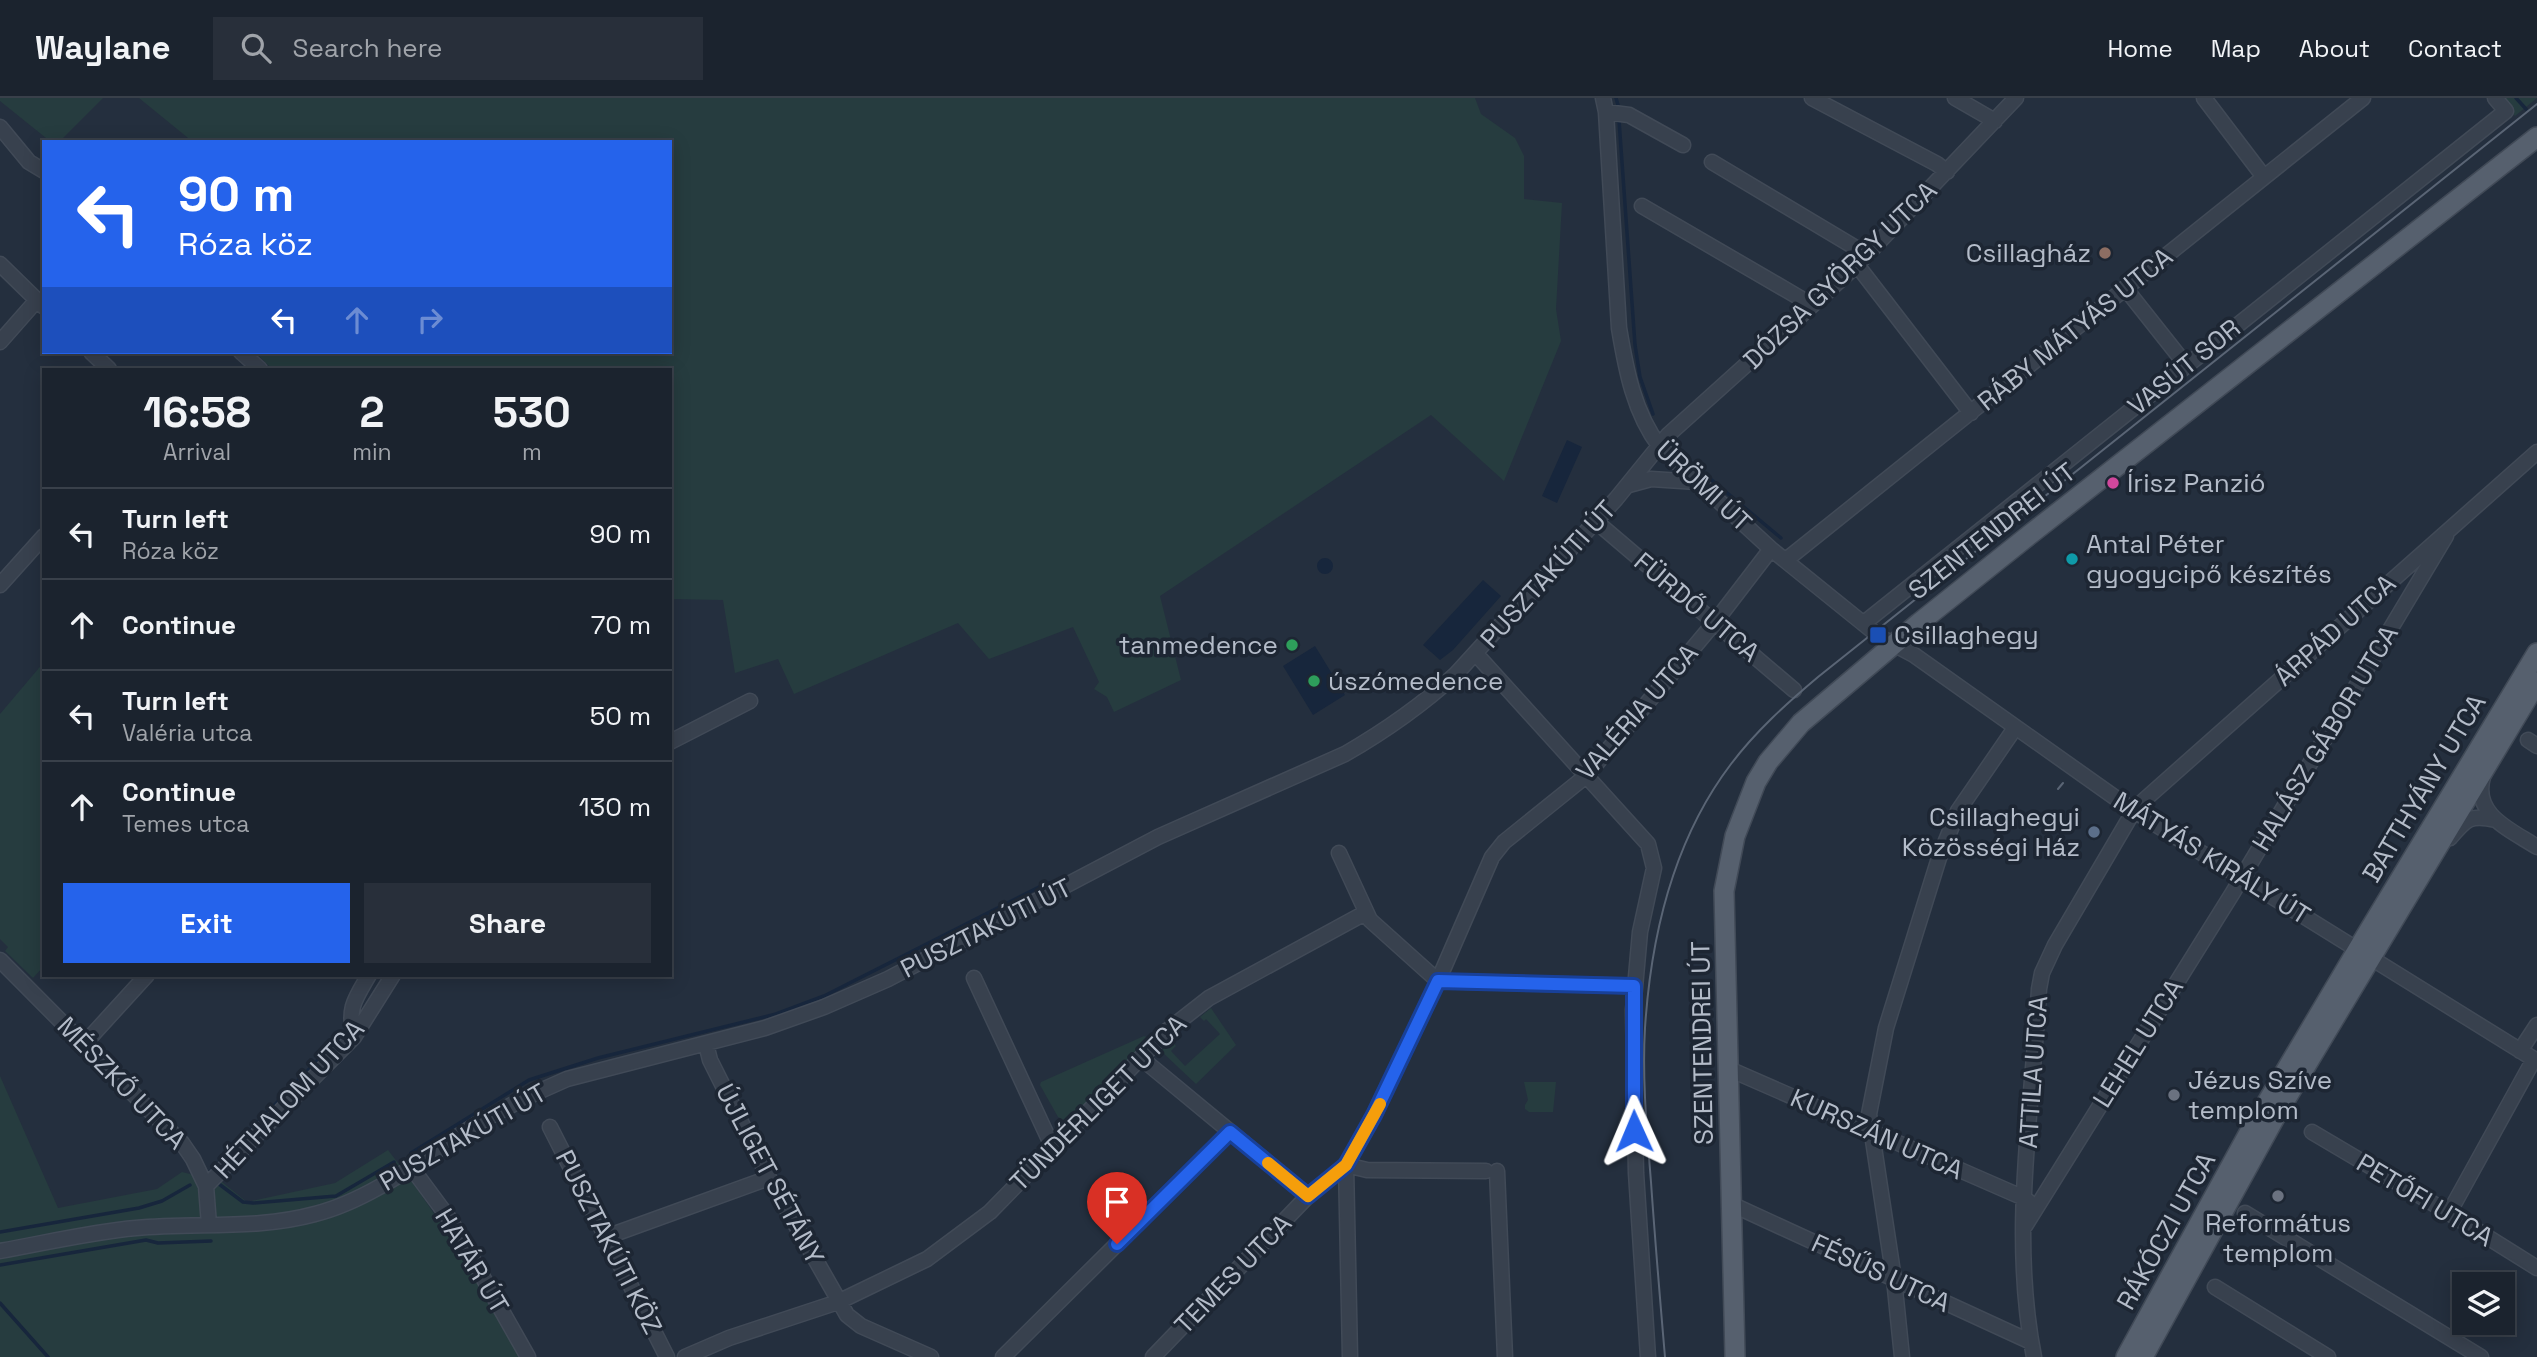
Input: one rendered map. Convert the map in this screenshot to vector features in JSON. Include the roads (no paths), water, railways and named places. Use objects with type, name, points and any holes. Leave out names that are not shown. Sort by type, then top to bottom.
[{"type":"main road","name":"SZENTENDREI ÚT","points":[[1735,1357],[1724,891],[1741,818],[1756,782],[1768,762],[1801,723],[2028,536],[2537,137]]},
{"type":"main road","name":"BATTHYÁNY UTCA","points":[[2364,954],[2537,653]]},
{"type":"main road","name":"BATTHYÁNY UTCA","points":[[2364,954],[2435,853],[2537,682]]},
{"type":"main road","name":"RÁKÓCZI UTCA","points":[[2126,1357],[2250,1131],[2364,954]]},
{"type":"main road","name":"RÁKÓCZI UTCA","points":[[2143,1357],[2364,954]]},
{"type":"street","points":[[1812,98],[1937,164],[1947,172]]},
{"type":"street","points":[[1955,98],[1995,121]]},
{"type":"street","name":"DÓZSA GYÖRGY UTCA","points":[[1660,447],[1679,425],[1862,261],[2016,98]]},
{"type":"street","points":[[2204,98],[2264,177]]},
{"type":"street","name":"RÁBY MÁTYÁS UTCA","points":[[1786,560],[2363,98]]},
{"type":"street","name":"VASÚT SOR","points":[[1864,623],[2506,111],[2495,98]]},
{"type":"street","points":[[1604,105],[1629,115],[1683,145]]},
{"type":"street","name":"ÜRÖMI ÚT","points":[[1604,105],[1619,328],[1636,403],[1652,436],[1660,447],[1771,549],[1880,637],[1896,644]]},
{"type":"street","points":[[0,127],[29,162],[42,170]]},
{"type":"street","points":[[1712,162],[1862,261],[1972,413]]},
{"type":"street","points":[[1642,206],[1810,306]]},
{"type":"street","points":[[0,264],[40,303],[0,342]]},
{"type":"street","points":[[2125,288],[2186,365]]},
{"type":"street","points":[[93,354],[108,368]]},
{"type":"street","points":[[243,354],[259,368]]},
{"type":"street","name":"PUSZTAKÚTI ÚT","points":[[0,1251],[135,1228],[253,1224],[316,1214],[351,1201],[504,1109],[557,1084],[765,1028],[877,984],[1158,837],[1345,754],[1388,728],[1433,695],[1476,653],[1660,447]]},
{"type":"street","name":"ÁRPÁD UTCA","points":[[2134,811],[2537,452]]},
{"type":"street","points":[[1627,486],[1651,479],[1697,482]]},
{"type":"street","name":"FÜRDŐ UTCA","points":[[1600,525],[1794,690]]},
{"type":"street","name":"HALÁSZ GÁBOR UTCA","points":[[2241,878],[2452,525]]},
{"type":"street","points":[[0,585],[42,538]]},
{"type":"street","name":"VALÉRIA UTCA","points":[[1346,1165],[1374,1115],[1438,981],[1492,857],[1504,842],[1586,776],[1771,549]]},
{"type":"street","points":[[2406,567],[2421,580]]},
{"type":"street","name":"MÁTYÁS KIRÁLY ÚT","points":[[1896,644],[2134,811],[2536,1060]]},
{"type":"street","points":[[1476,653],[1648,844],[1654,868],[1640,932],[1634,986],[1633,1111],[1648,1357]]},
{"type":"street","points":[[672,742],[750,701]]},
{"type":"street","points":[[1902,1357],[1894,1279],[1869,1114],[1885,1028],[1939,858],[1958,811],[2015,728]]},
{"type":"street","points":[[2486,766],[2481,784],[2481,802],[2496,820],[2537,848]]},
{"type":"street","name":"ATTILA UTCA","points":[[2034,1357],[2024,1300],[2023,1231],[2030,1203],[2039,989],[2042,973],[2055,945],[2134,811]]},
{"type":"street","points":[[2435,853],[2466,821],[2474,817],[2496,820]]},
{"type":"street","points":[[1339,853],[1365,914],[1438,981],[1634,986]]},
{"type":"street","name":"LEHEL UTCA","points":[[2030,1203],[2241,878]]},
{"type":"street","name":"TÜNDÉRLIGET UTCA","points":[[684,1357],[729,1338],[838,1302],[926,1259],[990,1212],[1141,1058],[1194,1008],[1365,914]]},
{"type":"street","name":"MÉSZKŐ UTCA","points":[[0,960],[182,1143],[193,1158],[206,1186],[209,1225]]},
{"type":"street","points":[[85,1043],[145,977]]},
{"type":"street","points":[[354,1037],[351,1010],[353,1000],[368,977]]},
{"type":"street","name":"HÉTHALOM UTCA","points":[[206,1186],[354,1037],[392,977]]},
{"type":"street","points":[[974,978],[1053,1148]]},
{"type":"street","points":[[2521,1051],[2537,1025]]},
{"type":"street","name":"ÚJLIGET SÉTÁNY","points":[[706,1044],[710,1060],[769,1178],[847,1315],[861,1326],[931,1357]]},
{"type":"street","points":[[1141,1058],[1308,1196]]},
{"type":"street","points":[[2449,1213],[2536,1060]]},
{"type":"street","name":"KURSZÁN UTCA","points":[[1729,1069],[2030,1203]]},
{"type":"street","name":"PUSZTAKÚTI KÖZ","points":[[550,1127],[667,1357]]},
{"type":"street","points":[[1003,1357],[1230,1132]]},
{"type":"street","name":"PETŐFI UTCA","points":[[2312,1132],[2537,1268]]},
{"type":"street","points":[[1350,1357],[1346,1165],[1367,1170],[1492,1171],[1505,1357]]},
{"type":"street","name":"TEMES UTCA","points":[[1153,1357],[1308,1196],[1346,1165]]},
{"type":"street","name":"HATÁR ÚT","points":[[411,1167],[451,1221],[528,1357]]},
{"type":"street","points":[[606,1237],[769,1178]]},
{"type":"street","name":"FÉSŰS UTCA","points":[[1731,1204],[2031,1342]]},
{"type":"street","points":[[2245,1213],[2481,1357]]},
{"type":"street","points":[[2215,1287],[2328,1357]]},
{"type":"water","points":[[1567,440],[1582,447],[1557,503],[1542,496]]},
{"type":"water","points":[[1325,558],[1333,566],[1325,574],[1317,566]]},
{"type":"water","points":[[1483,580],[1501,596],[1453,650],[1440,660],[1423,645]]},
{"type":"water","name":"úszómedence","points":[[1315,646],[1345,695],[1313,715],[1283,666]]},
{"type":"waterway","points":[[1616,98],[1618,105]]},
{"type":"waterway","points":[[2516,98],[2526,109]]},
{"type":"waterway","points":[[1619,120],[1635,345],[1640,377],[1653,414]]},
{"type":"waterway","points":[[1677,451],[1781,538]]},
{"type":"waterway","points":[[411,1153],[529,1080],[598,1058],[776,1014],[824,996],[1045,884],[1054,882]]},
{"type":"waterway","points":[[210,1172],[345,1032]]},
{"type":"waterway","points":[[219,1184],[243,1202],[336,1196],[394,1162]]},
{"type":"waterway","points":[[0,1232],[139,1208],[162,1201],[190,1185]]},
{"type":"waterway","points":[[0,1265],[146,1240],[158,1243],[211,1241]]},
{"type":"waterway","points":[[0,1303],[48,1357]]},
{"type":"tram line","points":[[1665,1357],[1645,1105],[1644,1047],[1648,993],[1660,923],[1680,856],[1711,793],[1731,764],[1772,718],[1818,677],[2537,104]]},
{"type":"tram line","points":[[2058,789],[2063,783]]},
{"type":"place","name":"Csillagház","points":[[2105,253]]},
{"type":"place","name":"Írisz Panzió","points":[[2113,483]]},
{"type":"place","name":"Antal Péter gyogycipő készítés","points":[[2072,559]]},
{"type":"place","name":"Csillaghegy","points":[[1878,635]]},
{"type":"place","name":"tanmedence","points":[[1292,645]]},
{"type":"place","name":"úszómedence","points":[[1314,681]]},
{"type":"place","name":"Csillaghegyi Közösségi Ház","points":[[2094,832]]},
{"type":"place","name":"Jézus Szíve templom","points":[[2174,1095]]},
{"type":"place","name":"Református templom","points":[[2278,1196]]}]
